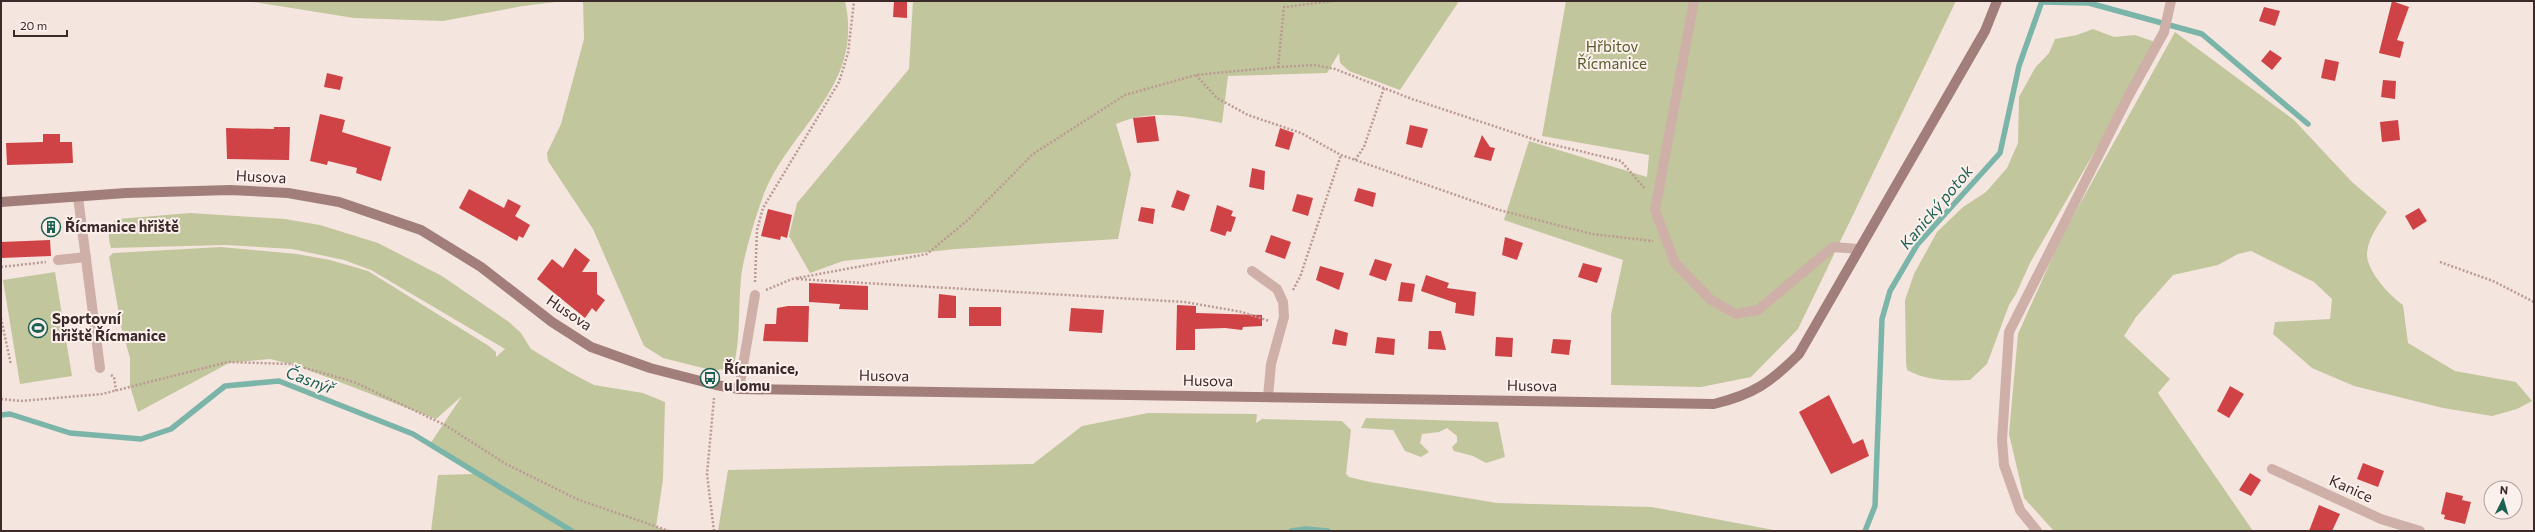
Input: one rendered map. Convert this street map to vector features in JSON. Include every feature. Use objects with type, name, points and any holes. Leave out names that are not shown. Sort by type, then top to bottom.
[{"type":"main road","name":"Husova","points":[[1,202],[230,190],[288,193],[340,202],[421,230],[481,267],[552,322],[591,346],[650,368],[716,385],[739,389],[1714,404],[1741,397],[1760,387],[1779,374],[1799,354],[1985,31],[1997,1]]},
{"type":"street","points":[[1694,1],[1655,210],[1674,263],[1712,300],[1736,314],[1758,310],[1833,247],[1859,249]]},
{"type":"street","points":[[2037,531],[2020,510],[2004,465],[2002,440],[2009,332],[2128,97],[2164,32],[2171,1]]},
{"type":"street","points":[[78,197],[100,368]]},
{"type":"street","points":[[58,260],[86,257]]},
{"type":"street","points":[[1252,271],[1277,289],[1283,302],[1284,317],[1271,364],[1268,397]]},
{"type":"street","points":[[739,389],[755,295]]},
{"type":"street","name":"Kanice","points":[[2272,469],[2381,519],[2420,531]]},
{"type":"path","points":[[854,1],[848,53],[839,82],[762,208],[757,230],[755,295],[792,279],[926,254],[969,219],[1033,154],[1125,95],[1196,74],[1315,65],[1335,69],[1384,88],[1542,142],[1621,161],[1642,183],[1655,210]]},
{"type":"path","points":[[1278,67],[1284,7],[1333,1]]},
{"type":"path","points":[[1196,74],[1217,98],[1248,115],[1301,133],[1341,155],[1499,210],[1592,234],[1667,243]]},
{"type":"path","points":[[1355,160],[1364,147],[1384,88]]},
{"type":"path","points":[[1283,302],[1291,293],[1300,277],[1341,155]]},
{"type":"path","points":[[1,268],[58,260]]},
{"type":"path","points":[[2440,262],[2492,281],[2534,302]]},
{"type":"path","points":[[792,279],[1185,302],[1242,312],[1282,325]]},
{"type":"path","points":[[1,318],[11,365]]},
{"type":"path","points":[[1,399],[21,401],[102,394],[228,362],[291,364],[354,382],[445,425],[506,464],[579,500],[669,531]]},
{"type":"path","points":[[714,531],[707,474],[716,385]]},
{"type":"green space","points":[[247,1],[564,1],[523,6],[443,21],[354,18]]},
{"type":"green space","points":[[583,1],[845,1],[848,32],[844,60],[834,84],[820,107],[787,152],[773,176],[761,202],[752,230],[741,278],[736,358],[733,369],[711,370],[663,358],[644,346],[593,229],[548,161],[547,153],[561,124],[584,39]]},
{"type":"green space","points":[[913,1],[1459,1],[1400,90],[1349,71],[1340,63],[1339,53],[1327,73],[1228,76],[1222,123],[1182,116],[1155,115],[1129,119],[1116,124],[1131,174],[1118,239],[956,249],[843,261],[810,273],[789,236],[797,203],[909,69]]},
{"type":"green space","name":"Hřbitov Řícmanice","points":[[1566,1],[1956,1],[1798,329],[1751,377],[1701,387],[1611,385],[1611,315],[1623,260],[1504,220],[1529,141],[1647,177],[1649,155],[1542,136]]},
{"type":"green space","points":[[2093,29],[2114,37],[2135,35],[2155,42],[2138,77],[2030,263],[2016,294],[2009,305],[1987,364],[1970,380],[1930,378],[1907,370],[1905,300],[1914,274],[1937,232],[1963,207],[1986,192],[2007,168],[2018,143],[2019,97],[2035,68],[2049,53],[2055,39],[2077,35]]},
{"type":"green space","points":[[2175,32],[2294,120],[2352,182],[2387,212],[2374,231],[2369,242],[2367,253],[2368,260],[2370,267],[2380,282],[2392,296],[2403,305],[2408,343],[2455,371],[2516,382],[2532,401],[2517,409],[2492,416],[2443,408],[2354,386],[2312,368],[2273,334],[2275,322],[2330,319],[2332,299],[2314,282],[2251,251],[2238,254],[2218,265],[2173,275],[2136,317],[2124,336],[2170,379],[2158,393],[2253,531],[2054,531],[2024,498],[2009,434],[2018,334],[2061,238]]},
{"type":"green space","points":[[190,213],[285,219],[320,225],[378,243],[442,276],[509,322],[521,333],[531,349],[569,372],[594,385],[643,393],[665,402],[663,479],[656,527],[670,531],[431,531],[438,475],[473,474],[430,444],[462,396],[436,419],[295,365],[270,359],[229,363],[138,412],[130,386],[130,358],[121,326],[109,257],[113,253],[221,247],[297,254],[330,260],[368,271],[489,346],[496,352],[496,357],[505,349],[371,270],[344,260],[292,249],[225,245],[111,248],[109,232],[114,221],[118,219]]},
{"type":"green space","name":"Sportovní hřiště Řícmanice","points":[[55,272],[72,376],[20,384],[3,280]]},
{"type":"green space","points":[[1148,413],[1257,414],[1256,423],[1262,419],[1342,421],[1351,430],[1346,474],[1349,477],[1370,482],[1497,503],[1652,507],[1779,531],[718,531],[728,470],[1033,464],[1082,426]]},
{"type":"green space","points":[[1366,418],[1498,422],[1505,457],[1486,463],[1473,456],[1454,451],[1452,447],[1457,442],[1457,436],[1447,428],[1439,432],[1422,434],[1420,443],[1429,452],[1421,457],[1405,451],[1393,430],[1361,428]]},
{"type":"building","points":[[894,1],[907,1],[907,18],[893,17]]},
{"type":"building","points":[[2392,1],[2409,7],[2397,40],[2404,42],[2400,58],[2379,53]]},
{"type":"building","points":[[2264,7],[2280,11],[2275,26],[2259,21]]},
{"type":"building","points":[[2270,50],[2282,58],[2272,70],[2261,61]]},
{"type":"building","points":[[2325,59],[2339,62],[2335,81],[2321,78]]},
{"type":"building","points":[[327,73],[343,77],[340,90],[324,87]]},
{"type":"building","points":[[2383,80],[2396,81],[2395,99],[2381,97]]},
{"type":"building","points":[[320,114],[345,120],[342,132],[391,147],[381,181],[356,173],[357,168],[328,161],[327,165],[310,161]]},
{"type":"building","points":[[1155,116],[1159,141],[1137,143],[1133,118]]},
{"type":"building","points":[[2398,120],[2400,140],[2382,142],[2380,122]]},
{"type":"building","points":[[1410,125],[1428,129],[1422,148],[1406,144]]},
{"type":"building","points":[[274,127],[290,127],[289,160],[227,159],[226,128],[274,129]]},
{"type":"building","points":[[1280,128],[1294,133],[1289,150],[1275,146]]},
{"type":"building","points":[[43,134],[60,134],[60,142],[72,142],[73,163],[7,165],[6,143],[43,142]]},
{"type":"building","points":[[1482,135],[1490,147],[1495,148],[1491,161],[1474,157]]},
{"type":"building","points":[[1252,168],[1265,171],[1264,190],[1249,187]]},
{"type":"building","points":[[1358,188],[1376,193],[1373,207],[1354,201]]},
{"type":"building","points":[[469,189],[504,208],[508,199],[521,206],[515,216],[530,225],[523,238],[519,236],[517,241],[459,208]]},
{"type":"building","points":[[1177,190],[1190,195],[1184,211],[1171,207]]},
{"type":"building","points":[[1297,194],[1313,198],[1308,216],[1292,211]]},
{"type":"building","points":[[1217,205],[1233,211],[1231,216],[1236,217],[1231,232],[1227,231],[1225,236],[1210,231]]},
{"type":"building","points":[[1141,207],[1155,209],[1153,224],[1138,221]]},
{"type":"building","points":[[2419,208],[2427,221],[2413,230],[2405,216]]},
{"type":"building","points":[[768,209],[792,215],[787,238],[781,236],[780,240],[761,236]]},
{"type":"building","points":[[1271,235],[1291,242],[1285,259],[1265,252]]},
{"type":"building","points":[[1505,237],[1523,243],[1517,260],[1502,255]]},
{"type":"building","points":[[50,240],[51,256],[1,258],[1,242]]},
{"type":"building","points":[[575,248],[590,260],[582,272],[597,272],[597,294],[605,300],[596,312],[592,308],[585,318],[537,279],[552,259],[563,268]]},
{"type":"building","points":[[1375,259],[1392,264],[1386,281],[1369,275]]},
{"type":"building","points":[[1583,263],[1602,268],[1597,283],[1578,277]]},
{"type":"building","points":[[1320,266],[1344,273],[1339,290],[1316,280]]},
{"type":"building","points":[[1426,275],[1449,283],[1447,288],[1476,292],[1474,316],[1455,313],[1456,303],[1421,291]]},
{"type":"building","points":[[1401,282],[1415,284],[1412,302],[1398,301]]},
{"type":"building","points":[[809,283],[868,286],[868,310],[839,309],[840,304],[809,302]]},
{"type":"building","points":[[939,294],[956,296],[956,318],[938,318]]},
{"type":"building","points":[[1177,305],[1196,306],[1196,313],[1262,315],[1262,326],[1243,327],[1242,330],[1225,328],[1195,329],[1195,350],[1176,350]]},
{"type":"building","points":[[788,306],[809,306],[808,342],[763,341],[765,324],[776,324],[777,308]]},
{"type":"building","points":[[969,307],[1001,307],[1001,326],[969,326]]},
{"type":"building","points":[[1071,308],[1104,310],[1102,333],[1069,331]]},
{"type":"building","points":[[1335,329],[1348,333],[1346,346],[1332,344]]},
{"type":"building","points":[[1429,331],[1441,331],[1446,350],[1428,349]]},
{"type":"building","points":[[1377,337],[1395,339],[1394,355],[1375,353]]},
{"type":"building","points":[[1496,337],[1513,338],[1512,357],[1495,356]]},
{"type":"building","points":[[1553,339],[1571,340],[1569,355],[1551,353]]},
{"type":"building","points":[[2230,386],[2244,394],[2229,418],[2217,411]]},
{"type":"building","points":[[1829,395],[1853,444],[1863,439],[1869,456],[1831,474],[1799,412]]},
{"type":"building","points":[[2363,463],[2384,471],[2378,487],[2357,479]]},
{"type":"building","points":[[2250,473],[2261,480],[2251,496],[2239,490]]},
{"type":"building","points":[[2446,492],[2463,496],[2462,500],[2471,502],[2465,524],[2444,519],[2445,515],[2441,514]]},
{"type":"building","points":[[2319,505],[2340,514],[2332,531],[2309,531]]},
{"type":"waterway","name":"Kanický potok","points":[[1865,531],[1875,506],[1882,319],[1890,291],[1917,245],[2000,153],[2019,66],[2042,1]]},
{"type":"waterway","points":[[2042,2],[2089,3],[2202,34],[2308,124]]},
{"type":"waterway","name":"Časnýř","points":[[1,415],[10,414],[70,433],[141,439],[171,429],[225,386],[279,381],[413,434],[572,531]]},
{"type":"waterway","name":"Časnýř","points":[[1291,531],[1306,529],[1328,531]]},
{"type":"place","name":"Řícmanice hřiště","points":[[51,227]]},
{"type":"place","name":"Sportovní hřiště Řícmanice","points":[[38,328]]},
{"type":"place","name":"Řícmanice, u lomu","points":[[710,378]]}]
